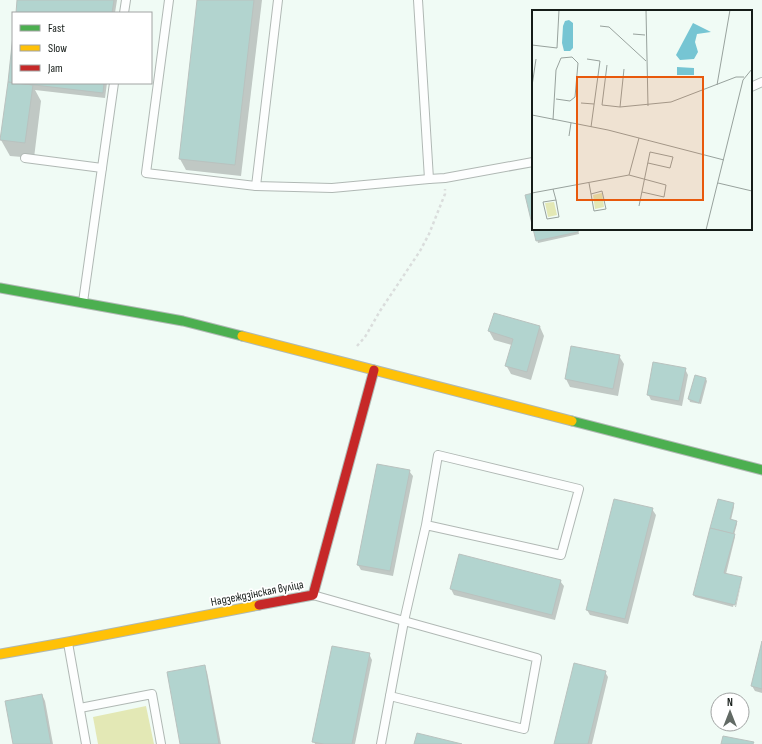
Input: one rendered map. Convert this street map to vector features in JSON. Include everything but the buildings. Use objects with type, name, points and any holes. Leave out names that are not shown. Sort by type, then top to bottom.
[{"type":"street","points":[[0,288],[183,321],[762,470]]},
{"type":"street","name":"Надзеждзінская вуліца","points":[[0,654],[313,595],[374,370]]},
{"type":"lane","points":[[124,12],[126,0]]},
{"type":"lane","points":[[169,0],[146,173],[256,186],[332,188],[445,178],[532,162]]},
{"type":"lane","points":[[256,186],[278,0]]},
{"type":"lane","points":[[418,0],[429,179]]},
{"type":"lane","points":[[752,87],[762,82]]},
{"type":"lane","points":[[83,303],[114,84]]},
{"type":"lane","points":[[24,158],[102,168]]},
{"type":"lane","points":[[381,744],[404,621],[426,525],[438,455],[579,489],[562,555],[426,525]]},
{"type":"lane","points":[[313,595],[538,658],[524,729],[390,696]]},
{"type":"lane","points":[[68,642],[86,744]]},
{"type":"lane","points":[[80,708],[152,694],[161,744]]},
{"type":"path","points":[[344,362],[365,337],[380,311],[420,251],[429,234],[445,194],[445,178]]},
{"type":"green space","points":[[146,706],[154,744],[98,744],[93,717]]},
{"type":"traffic: fast","points":[[0,288],[183,321],[242,336]]},
{"type":"traffic: fast","points":[[572,421],[762,470]]},
{"type":"traffic: slow","points":[[242,336],[572,421]]},
{"type":"traffic: slow","points":[[0,654],[259,605]]},
{"type":"traffic: jam","points":[[259,605],[313,595],[374,370]]}]
